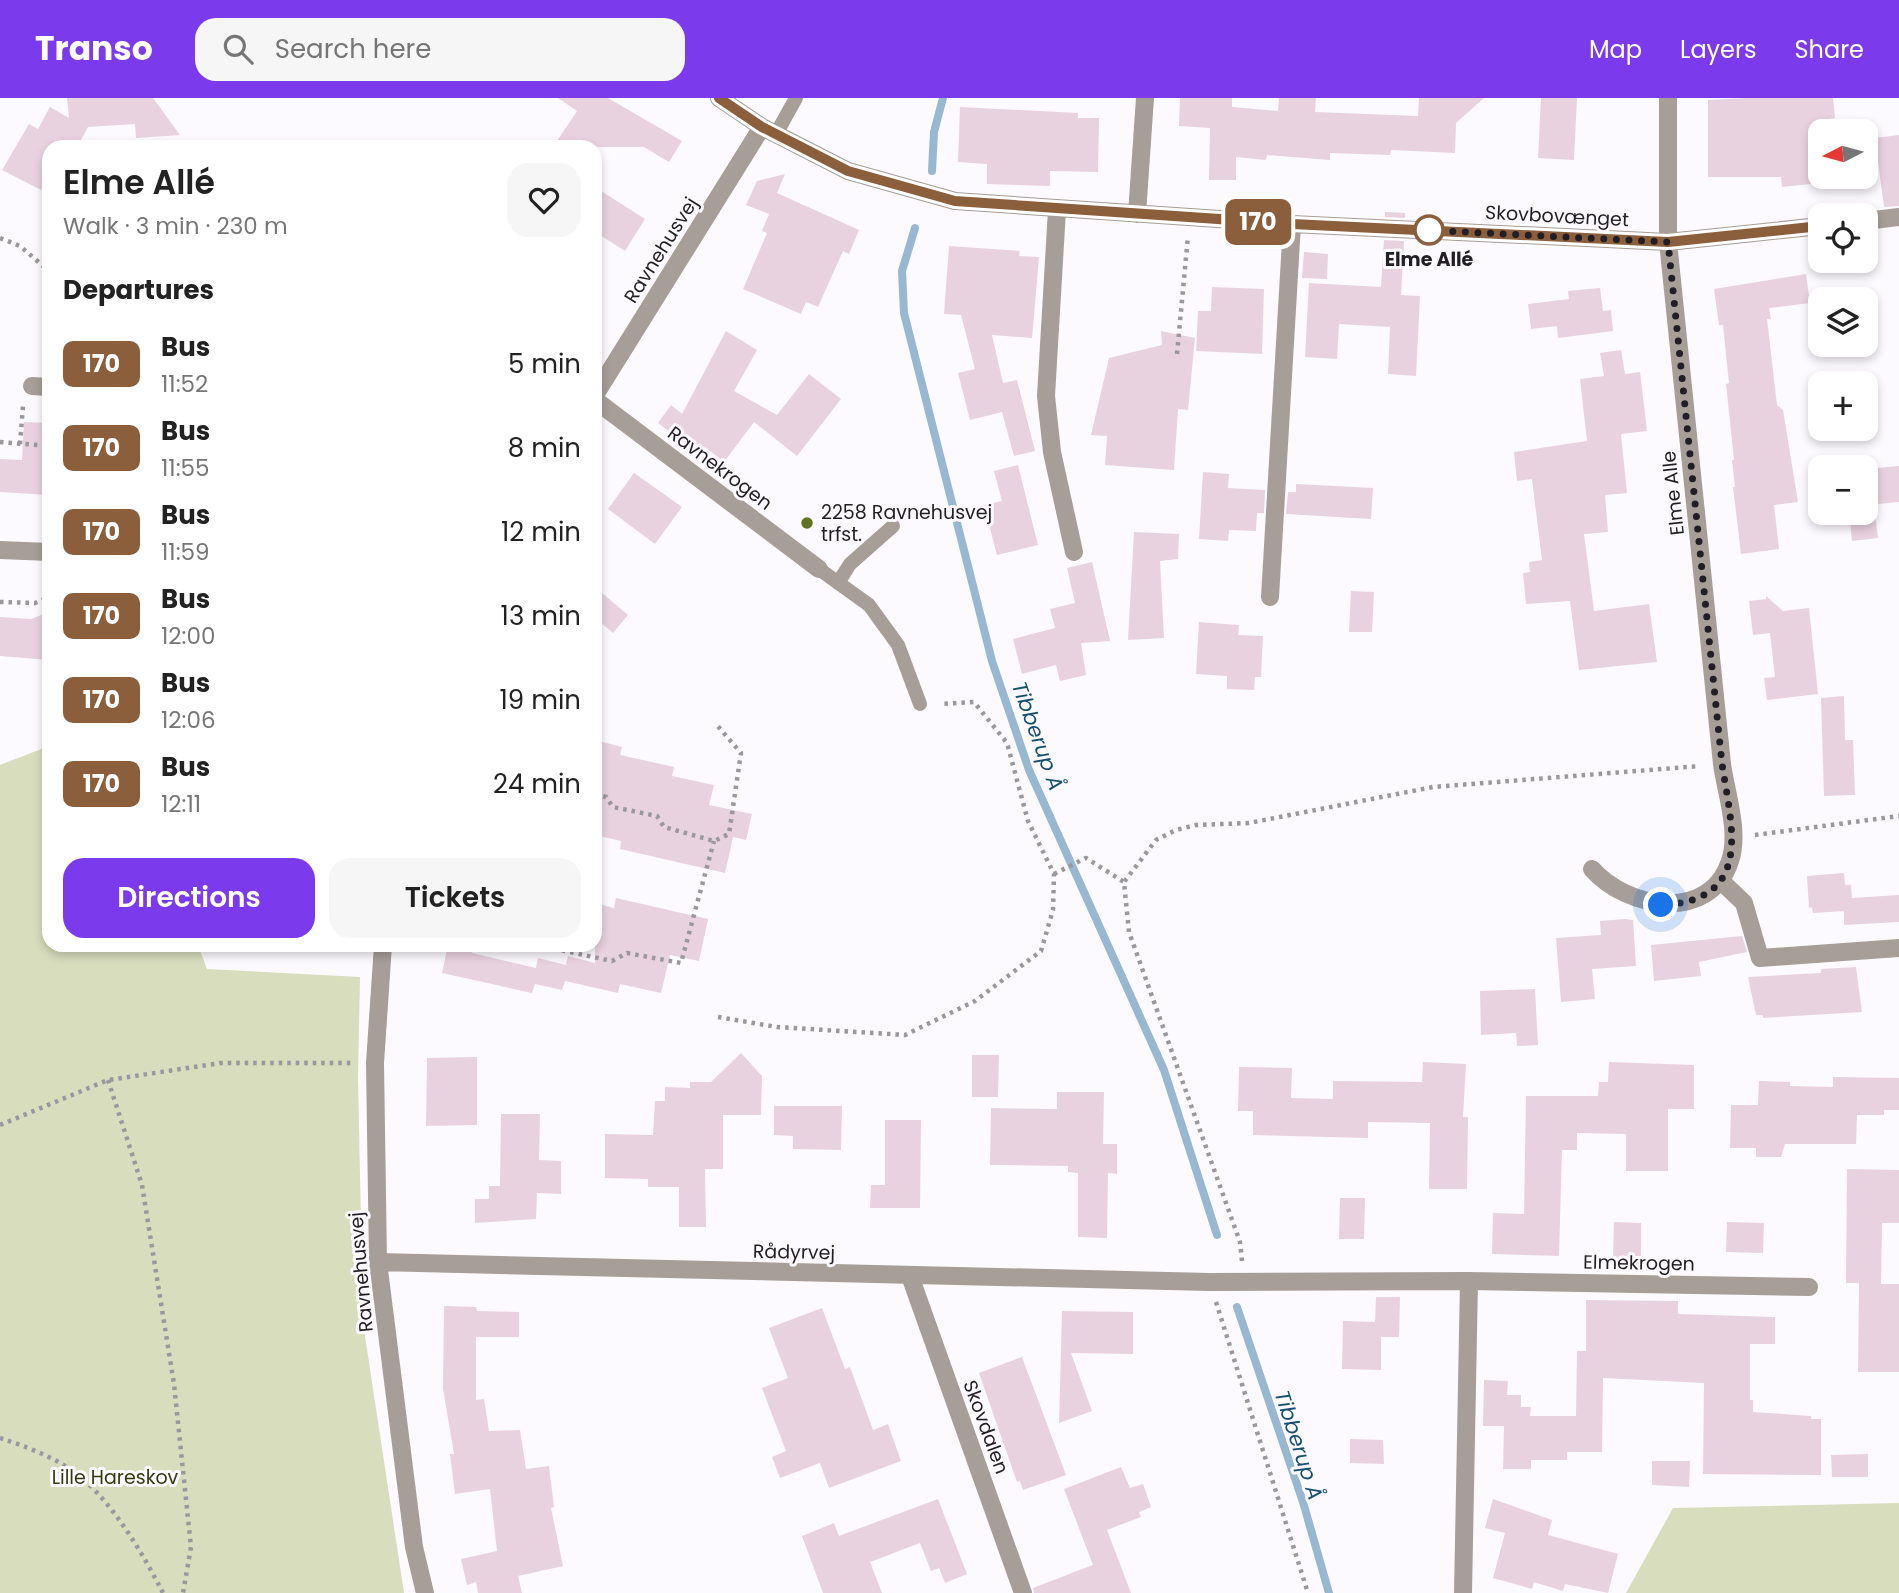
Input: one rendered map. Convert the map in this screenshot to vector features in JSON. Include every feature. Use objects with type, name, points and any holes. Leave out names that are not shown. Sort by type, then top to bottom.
[{"type":"street","name":"Skovbovænget","points":[[719,98],[769,130],[848,171],[955,201],[1056,210],[1292,224],[1668,242],[1808,227]]},
{"type":"street","points":[[1138,214],[1145,98]]},
{"type":"street","name":"Elme Alle","points":[[1668,98],[1668,242],[1722,764],[1734,838],[1730,860],[1720,880]]},
{"type":"street","name":"Ravnehusvej","points":[[602,384],[769,130]]},
{"type":"street","points":[[1056,210],[1046,396],[1052,452],[1074,552]]},
{"type":"street","points":[[1878,220],[1899,217]]},
{"type":"street","points":[[1270,597],[1292,224]]},
{"type":"street","name":"Ravnekrogen","points":[[602,405],[819,569]]},
{"type":"street","points":[[0,550],[42,552]]},
{"type":"street","points":[[1592,869],[1601,879],[1661,905],[1683,904],[1704,895],[1720,880],[1744,904],[1760,958],[1899,948]]},
{"type":"street","name":"Ravnehusvej","points":[[382,952],[374,1063],[378,1262],[414,1547],[425,1593]]},
{"type":"street","name":"Rådyrvej","points":[[378,1262],[1209,1282]]},
{"type":"street","name":"Skovdalen","points":[[910,1276],[1023,1593]]},
{"type":"street","points":[[1463,1593],[1469,1281]]},
{"type":"street","name":"Elmekrogen","points":[[1209,1282],[1469,1281],[1809,1287]]},
{"type":"lane","points":[[769,130],[796,98]]},
{"type":"lane","points":[[838,583],[850,564],[893,526]]},
{"type":"lane","points":[[819,569],[869,605],[898,645],[920,704]]},
{"type":"path","points":[[1177,354],[1190,217]]},
{"type":"path","points":[[0,238],[20,246],[42,265]]},
{"type":"path","points":[[20,443],[24,397],[41,386]]},
{"type":"path","points":[[0,442],[42,445]]},
{"type":"path","points":[[0,602],[35,603],[42,600]]},
{"type":"path","points":[[718,1017],[777,1027],[905,1035],[975,1001],[1041,951],[1053,910],[1054,874],[1028,821],[1007,743],[974,702],[920,704]]},
{"type":"path","points":[[602,796],[613,807],[657,816],[664,827],[714,841],[729,834],[741,753],[716,724]]},
{"type":"path","points":[[1245,1281],[1240,1242],[1129,932],[1124,882],[1156,840],[1176,830],[1196,825],[1249,823],[1433,787],[1722,764]]},
{"type":"path","points":[[1734,838],[1899,816]]},
{"type":"path","points":[[570,952],[612,961],[627,953],[681,963],[714,841]]},
{"type":"path","points":[[1054,874],[1086,858],[1124,882]]},
{"type":"path","points":[[0,1125],[108,1080],[221,1063],[374,1063]]},
{"type":"path","points":[[108,1080],[142,1185],[174,1384],[191,1547],[183,1593]]},
{"type":"path","points":[[1209,1282],[1308,1593]]},
{"type":"path","points":[[0,1438],[31,1449],[82,1478],[141,1548],[163,1593]]},
{"type":"green space","name":"Lille Hareskov","points":[[42,749],[42,952],[201,952],[207,969],[360,977],[358,1078],[363,1323],[404,1593],[0,1593],[0,765]]},
{"type":"green space","points":[[1899,1503],[1899,1593],[1626,1593],[1673,1508]]},
{"type":"building","points":[[67,98],[153,98],[180,135],[136,138],[135,124],[88,127],[81,140],[42,140],[41,190],[2,170],[29,124],[38,129],[50,107],[69,118]]},
{"type":"building","points":[[558,98],[608,98],[682,141],[669,162],[644,147],[602,147],[602,140],[558,140],[577,111]]},
{"type":"building","points":[[1180,98],[1232,98],[1232,107],[1278,111],[1279,98],[1316,98],[1315,112],[1418,116],[1419,98],[1484,98],[1456,123],[1455,153],[1391,150],[1390,155],[1330,153],[1330,160],[1267,155],[1266,160],[1236,157],[1236,180],[1209,180],[1210,128],[1179,126]]},
{"type":"building","points":[[1541,98],[1577,98],[1574,160],[1538,158]]},
{"type":"building","points":[[1833,98],[1835,118],[1808,119],[1808,184],[1782,187],[1781,177],[1708,177],[1708,100]]},
{"type":"building","points":[[960,107],[1078,113],[1078,118],[1099,118],[1098,172],[1050,171],[1050,186],[987,184],[987,164],[958,162]]},
{"type":"building","points":[[1899,135],[1899,206],[1884,207],[1878,138]]},
{"type":"building","points":[[785,174],[777,193],[859,230],[849,254],[843,251],[818,307],[806,302],[801,314],[743,289],[767,233],[762,231],[769,214],[746,205],[757,181]]},
{"type":"building","points":[[602,191],[645,219],[625,251],[602,236]]},
{"type":"building","points":[[1385,212],[1405,213],[1405,218],[1385,217]]},
{"type":"building","points":[[1384,240],[1404,241],[1401,295],[1420,296],[1416,376],[1388,374],[1390,327],[1339,324],[1337,359],[1305,357],[1309,283],[1381,287]]},
{"type":"building","points":[[949,246],[1020,251],[1019,256],[1039,257],[1032,338],[992,335],[1003,383],[1017,380],[1035,451],[1014,456],[1002,412],[970,420],[958,373],[975,369],[961,315],[944,314]]},
{"type":"building","points":[[1304,252],[1328,254],[1327,279],[1302,278]]},
{"type":"building","points":[[1806,274],[1808,303],[1769,308],[1771,319],[1767,319],[1777,405],[1783,410],[1798,502],[1774,505],[1779,549],[1741,554],[1733,487],[1734,460],[1726,384],[1729,383],[1723,325],[1719,325],[1714,289]]},
{"type":"building","points":[[1212,287],[1264,289],[1262,354],[1196,351],[1198,311],[1211,311]]},
{"type":"building","points":[[1600,288],[1603,311],[1611,310],[1613,331],[1558,338],[1557,326],[1531,329],[1528,304],[1569,299],[1568,291]]},
{"type":"building","points":[[726,331],[757,350],[734,391],[777,415],[809,374],[841,399],[797,456],[754,422],[724,462],[705,447],[699,454],[658,423],[671,405],[682,414]]},
{"type":"building","points":[[1161,331],[1195,338],[1188,410],[1178,409],[1174,470],[1105,465],[1107,436],[1091,435],[1109,358],[1162,345]]},
{"type":"building","points":[[1621,350],[1625,374],[1640,372],[1647,431],[1621,434],[1627,493],[1605,495],[1608,532],[1584,534],[1594,611],[1649,604],[1657,662],[1579,670],[1570,601],[1526,604],[1523,573],[1530,572],[1529,562],[1542,560],[1532,479],[1517,481],[1514,452],[1587,441],[1580,379],[1604,376],[1600,353]]},
{"type":"building","points":[[24,422],[42,423],[42,495],[0,492],[0,459],[22,460]]},
{"type":"building","points":[[1018,465],[1038,545],[997,555],[984,505],[1002,501],[994,471]]},
{"type":"building","points":[[1899,466],[1899,502],[1878,504],[1878,468]]},
{"type":"building","points":[[1203,472],[1229,474],[1228,488],[1265,490],[1264,513],[1257,513],[1256,531],[1229,530],[1228,541],[1199,539]]},
{"type":"building","points":[[634,473],[682,507],[655,544],[608,509]]},
{"type":"building","points":[[1296,484],[1373,488],[1371,519],[1286,514],[1288,492],[1296,492]]},
{"type":"building","points":[[1850,525],[1876,525],[1878,538],[1852,541]]},
{"type":"building","points":[[1134,532],[1179,534],[1178,559],[1160,561],[1164,638],[1128,640]]},
{"type":"building","points":[[1092,562],[1110,641],[1081,643],[1086,675],[1060,681],[1056,665],[1022,674],[1013,639],[1055,628],[1050,609],[1075,603],[1067,568]]},
{"type":"building","points":[[1351,591],[1374,592],[1372,632],[1349,632]]},
{"type":"building","points":[[602,593],[628,615],[613,633],[602,624]]},
{"type":"building","points":[[1766,596],[1783,611],[1809,608],[1818,694],[1767,700],[1764,678],[1775,677],[1770,633],[1753,635],[1749,601],[1766,599]]},
{"type":"building","points":[[42,615],[42,659],[0,656],[0,617],[31,619]]},
{"type":"building","points":[[1199,622],[1239,625],[1238,635],[1263,636],[1261,677],[1255,677],[1254,690],[1227,689],[1227,676],[1196,674]]},
{"type":"building","points":[[1844,696],[1845,740],[1853,740],[1855,795],[1824,796],[1821,698]]},
{"type":"building","points":[[602,742],[622,747],[620,755],[674,767],[672,776],[714,785],[709,805],[752,814],[746,840],[733,837],[725,873],[620,849],[621,841],[602,837]]},
{"type":"building","points":[[1844,873],[1845,885],[1851,885],[1852,898],[1899,895],[1899,922],[1844,925],[1844,911],[1813,913],[1812,907],[1809,908],[1807,876]]},
{"type":"building","points":[[616,898],[708,919],[699,961],[670,955],[661,993],[620,984],[618,993],[565,981],[562,990],[535,984],[532,993],[442,973],[446,952],[472,952],[536,968],[538,958],[566,965],[568,956],[595,963],[595,952],[602,952],[602,905],[614,908]]},
{"type":"building","points":[[1633,920],[1636,966],[1592,969],[1595,999],[1561,1002],[1556,938],[1601,935],[1600,921]]},
{"type":"building","points":[[1742,936],[1747,952],[1699,962],[1701,976],[1654,981],[1651,945]]},
{"type":"building","points":[[1856,967],[1862,1012],[1763,1018],[1763,1015],[1756,1015],[1748,977],[1821,973],[1821,969]]},
{"type":"building","points":[[1535,989],[1538,1045],[1517,1046],[1516,1033],[1481,1035],[1480,991]]},
{"type":"building","points":[[741,1053],[762,1076],[761,1115],[723,1115],[723,1169],[705,1169],[706,1227],[679,1227],[679,1187],[648,1187],[648,1179],[605,1178],[605,1134],[653,1135],[655,1101],[665,1101],[665,1087],[690,1088],[690,1082],[711,1082]]},
{"type":"building","points":[[972,1055],[999,1055],[998,1097],[972,1097]]},
{"type":"building","points":[[477,1057],[477,1125],[426,1126],[427,1058]]},
{"type":"building","points":[[1423,1062],[1466,1064],[1463,1117],[1468,1117],[1467,1189],[1429,1189],[1430,1123],[1368,1122],[1368,1138],[1253,1135],[1253,1111],[1238,1111],[1239,1067],[1292,1068],[1291,1098],[1333,1099],[1333,1081],[1422,1082]]},
{"type":"building","points":[[1609,1062],[1694,1065],[1694,1109],[1668,1109],[1668,1171],[1626,1171],[1626,1134],[1577,1133],[1577,1150],[1562,1150],[1559,1256],[1492,1254],[1493,1213],[1524,1214],[1526,1096],[1598,1096],[1599,1082],[1608,1082]]},
{"type":"building","points":[[1833,1077],[1899,1078],[1899,1110],[1884,1110],[1884,1115],[1857,1115],[1856,1144],[1785,1144],[1781,1157],[1756,1157],[1756,1148],[1730,1148],[1731,1105],[1758,1105],[1759,1081],[1790,1082],[1790,1086],[1833,1087]]},
{"type":"building","points":[[1057,1092],[1104,1092],[1103,1144],[1117,1144],[1117,1174],[1108,1173],[1107,1238],[1078,1237],[1078,1173],[1068,1172],[1068,1166],[990,1165],[991,1108],[1057,1109]]},
{"type":"building","points":[[774,1106],[842,1106],[841,1150],[793,1149],[793,1136],[774,1135]]},
{"type":"building","points":[[501,1114],[540,1114],[539,1160],[561,1161],[561,1194],[537,1193],[536,1219],[475,1223],[475,1199],[489,1199],[489,1186],[500,1186]]},
{"type":"building","points":[[885,1120],[921,1120],[920,1208],[870,1208],[871,1185],[885,1185]]},
{"type":"building","points":[[1847,1169],[1899,1170],[1899,1223],[1882,1223],[1881,1284],[1899,1284],[1899,1372],[1858,1372],[1859,1283],[1846,1283]]},
{"type":"building","points":[[1340,1198],[1365,1198],[1364,1239],[1339,1239]]},
{"type":"building","points":[[1614,1222],[1641,1223],[1641,1257],[1613,1257]]},
{"type":"building","points":[[1727,1222],[1764,1223],[1763,1253],[1726,1252]]},
{"type":"building","points":[[1376,1297],[1400,1297],[1399,1337],[1381,1337],[1381,1370],[1342,1369],[1343,1321],[1375,1322]]},
{"type":"building","points":[[1586,1300],[1678,1301],[1678,1314],[1775,1317],[1775,1344],[1750,1344],[1750,1400],[1753,1400],[1753,1412],[1821,1419],[1821,1475],[1703,1474],[1704,1383],[1603,1378],[1602,1452],[1567,1452],[1567,1460],[1531,1460],[1531,1469],[1503,1469],[1504,1426],[1483,1426],[1484,1380],[1508,1381],[1507,1395],[1521,1395],[1521,1407],[1531,1407],[1530,1416],[1576,1416],[1577,1351],[1586,1351]]},
{"type":"building","points":[[444,1306],[476,1307],[477,1311],[519,1312],[519,1337],[476,1337],[476,1400],[484,1399],[489,1431],[520,1430],[526,1469],[549,1466],[554,1507],[551,1508],[563,1566],[518,1576],[522,1593],[478,1593],[476,1582],[467,1585],[461,1559],[497,1551],[490,1489],[455,1494],[450,1454],[454,1454],[443,1389]]},
{"type":"building","points":[[822,1308],[845,1369],[850,1367],[873,1430],[888,1424],[901,1461],[829,1488],[820,1463],[780,1478],[772,1457],[786,1451],[762,1388],[788,1378],[769,1328]]},
{"type":"building","points":[[1062,1311],[1133,1312],[1133,1354],[1071,1353],[1092,1411],[1059,1423]]},
{"type":"building","points":[[1022,1357],[1066,1475],[1023,1490],[1020,1481],[1017,1482],[979,1373]]},
{"type":"building","points":[[1350,1439],[1383,1440],[1384,1464],[1350,1463]]},
{"type":"building","points":[[1868,1454],[1868,1477],[1832,1477],[1831,1455]]},
{"type":"building","points":[[1652,1461],[1690,1461],[1689,1487],[1652,1485]]},
{"type":"building","points":[[1121,1467],[1130,1488],[1143,1484],[1151,1507],[1139,1512],[1141,1517],[1107,1530],[1131,1593],[1034,1593],[1033,1588],[1093,1565],[1064,1489]]},
{"type":"building","points":[[938,1499],[967,1574],[945,1583],[939,1568],[931,1571],[920,1543],[870,1562],[882,1593],[823,1593],[802,1536],[834,1523],[839,1536]]},
{"type":"building","points":[[1493,1499],[1552,1520],[1548,1535],[1618,1554],[1608,1593],[1565,1584],[1563,1591],[1534,1582],[1532,1589],[1493,1578],[1505,1533],[1485,1528]]},
{"type":"waterway","name":"Tibberup Å","points":[[932,171],[934,132],[943,98]]},
{"type":"waterway","name":"Tibberup Å","points":[[915,228],[902,271],[904,313],[992,661],[1029,770],[1164,1070],[1217,1235]]},
{"type":"waterway","name":"Tibberup Å","points":[[1237,1307],[1303,1502],[1329,1593]]},
{"type":"bus line","name":"170","points":[[719,98],[762,127],[848,171],[955,201],[1056,210],[1292,224],[1668,242],[1808,227]]},
{"type":"place","name":"Elme Allé","points":[[1429,230]]},
{"type":"place","name":"2258 Ravnehusvej trfst.","points":[[807,523]]},
{"type":"route","points":[[1429,230],[1422,230],[1668,242],[1722,764],[1734,838],[1730,860],[1720,880],[1704,895],[1683,904],[1661,905]]}]
